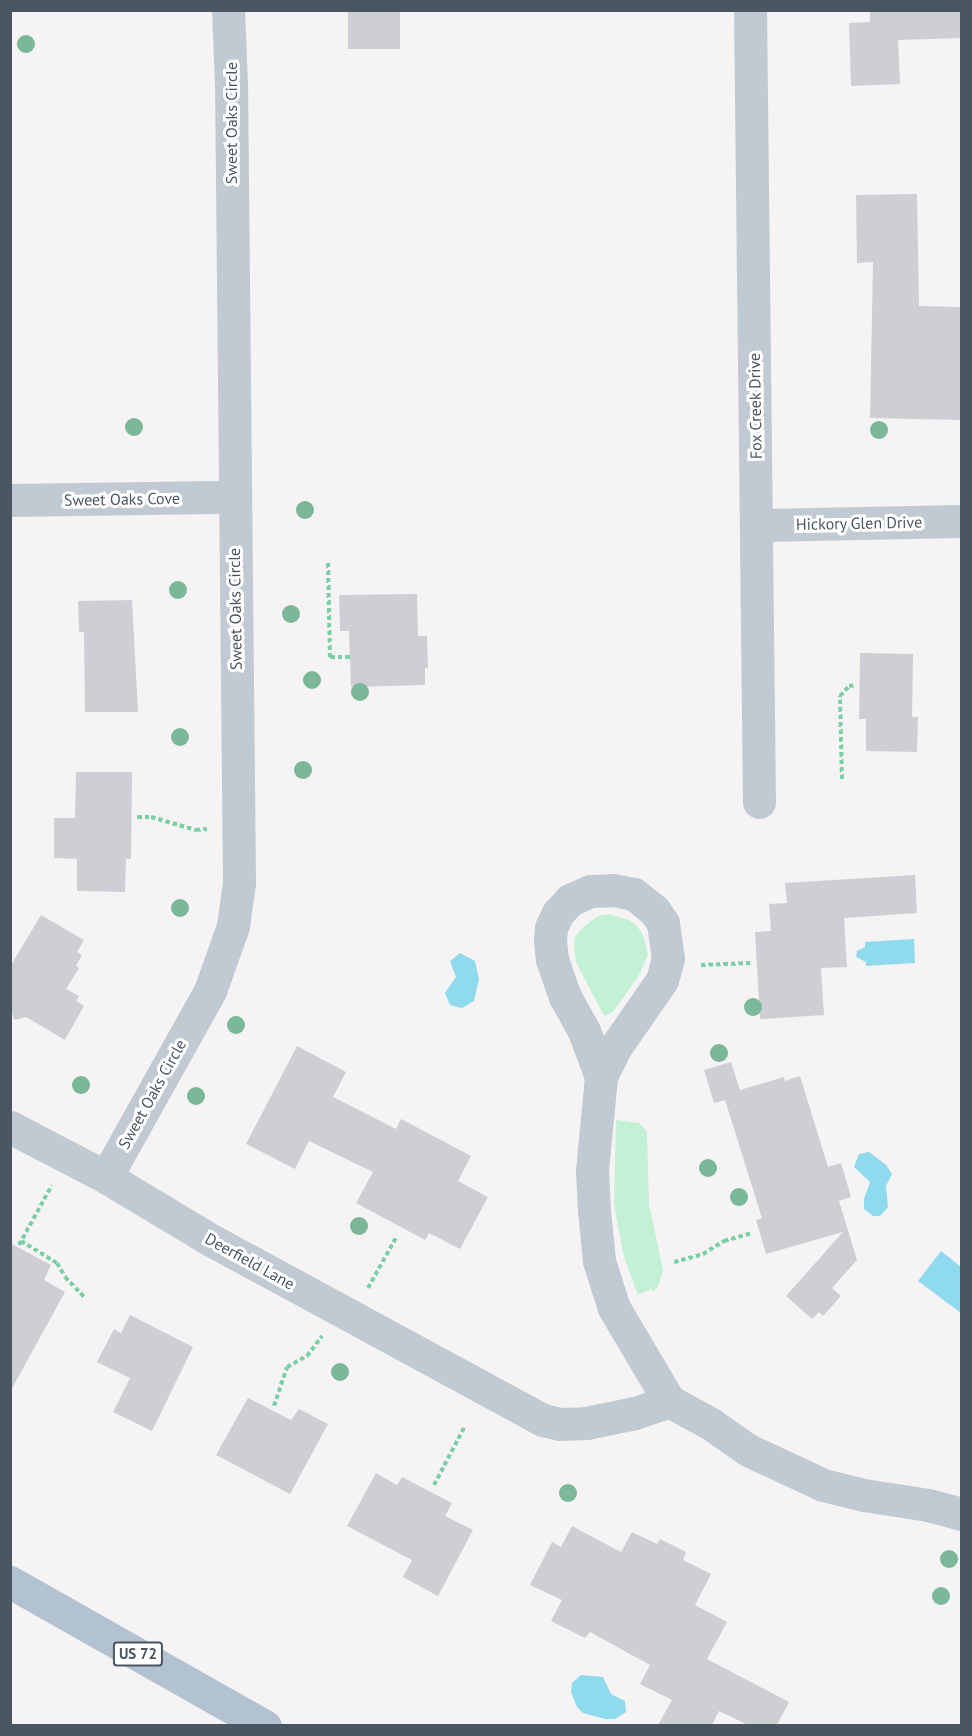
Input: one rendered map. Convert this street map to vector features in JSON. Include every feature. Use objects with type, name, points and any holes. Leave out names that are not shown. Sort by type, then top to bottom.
[{"type":"main road","name":"US 72","points":[[10,1582],[265,1725]]},
{"type":"street","name":"Sweet Oaks Circle","points":[[106,1177],[210,991],[233,926],[239,883],[231,84],[228,10]]},
{"type":"street","name":"Fox Creek Drive","points":[[750,10],[759,802]]},
{"type":"street","name":"Sweet Oaks Cove","points":[[10,500],[234,497]]},
{"type":"street","name":"Hickory Glen Drive","points":[[757,525],[962,521]]},
{"type":"street","points":[[601,1077],[584,1031],[565,997],[552,960],[550,941],[551,928],[558,913],[570,900],[590,891],[613,890],[634,894],[654,910],[663,923],[668,958],[662,980],[615,1048],[601,1077],[592,1171],[600,1261],[614,1308],[669,1401],[711,1424],[748,1450],[823,1485],[864,1495],[928,1505],[962,1514]]},
{"type":"street","name":"Deerfield Lane","points":[[10,1127],[106,1177],[211,1240],[491,1394],[543,1420],[561,1424],[586,1424],[669,1401]]},
{"type":"path","points":[[328,563],[330,657],[350,657]]},
{"type":"path","points":[[842,779],[840,696],[849,686],[856,686]]},
{"type":"path","points":[[137,817],[151,817],[196,830],[216,829]]},
{"type":"path","points":[[693,965],[751,963]]},
{"type":"path","points":[[54,1181],[20,1243],[57,1263],[65,1277],[86,1299]]},
{"type":"path","points":[[674,1262],[703,1254],[724,1241],[752,1233]]},
{"type":"path","points":[[364,1295],[397,1236]]},
{"type":"path","points":[[274,1406],[287,1366],[314,1350],[326,1329]]},
{"type":"path","points":[[434,1485],[465,1426]]},
{"type":"green space","points":[[609,914],[629,920],[637,926],[643,935],[648,955],[639,975],[613,1012],[604,1016],[576,962],[574,946],[575,937],[582,928],[598,916]]},
{"type":"green space","points":[[616,1120],[639,1123],[647,1132],[649,1204],[663,1270],[658,1287],[653,1292],[651,1289],[638,1295],[624,1257],[614,1205]]},
{"type":"water","points":[[914,939],[915,963],[866,966],[866,962],[856,957],[857,951],[865,947],[865,942]]},
{"type":"water","points":[[460,953],[475,961],[479,979],[474,1001],[462,1008],[450,1005],[445,993],[456,977],[450,961]]},
{"type":"water","points":[[869,1152],[886,1165],[892,1174],[886,1186],[888,1207],[880,1216],[873,1216],[864,1209],[864,1199],[870,1182],[854,1167],[859,1154]]},
{"type":"water","points":[[941,1251],[961,1267],[961,1313],[918,1281]]},
{"type":"water","points":[[581,1675],[603,1677],[611,1694],[625,1701],[626,1712],[615,1719],[605,1719],[583,1713],[577,1707],[571,1692],[572,1683]]},
{"type":"building","points":[[348,10],[400,10],[400,49],[348,49]]},
{"type":"building","points":[[870,10],[962,10],[962,38],[898,40],[900,84],[851,86],[849,23],[870,22]]},
{"type":"building","points":[[917,194],[919,306],[961,307],[962,420],[870,418],[873,262],[857,263],[856,195]]},
{"type":"building","points":[[417,594],[418,636],[427,636],[428,668],[425,668],[425,685],[351,687],[349,631],[340,631],[339,595]]},
{"type":"building","points":[[132,600],[138,712],[85,712],[84,632],[79,632],[78,601]]},
{"type":"building","points":[[860,653],[913,654],[912,717],[918,717],[917,752],[866,751],[866,719],[859,719]]},
{"type":"building","points":[[76,772],[132,772],[131,859],[126,859],[125,892],[77,891],[77,859],[54,858],[54,818],[75,818]]},
{"type":"building","points":[[915,875],[917,913],[844,918],[847,967],[821,968],[824,1015],[760,1019],[755,932],[771,931],[769,904],[787,903],[785,883]]},
{"type":"building","points":[[41,915],[84,940],[77,952],[82,955],[76,966],[79,968],[66,989],[79,996],[76,1001],[84,1006],[65,1040],[26,1017],[14,1020],[10,1004],[10,967]]},
{"type":"building","points":[[297,1046],[346,1072],[333,1097],[396,1129],[401,1119],[471,1156],[458,1181],[488,1197],[460,1249],[429,1233],[425,1240],[356,1203],[373,1172],[309,1141],[295,1169],[246,1144]]},
{"type":"building","points":[[731,1062],[740,1090],[784,1077],[785,1081],[800,1076],[828,1167],[841,1163],[851,1197],[839,1201],[857,1260],[832,1288],[841,1296],[823,1316],[819,1312],[812,1319],[786,1296],[843,1232],[766,1254],[756,1220],[762,1218],[725,1100],[714,1103],[704,1070]]},
{"type":"building","points":[[10,1243],[51,1265],[44,1280],[65,1292],[10,1392]]},
{"type":"building","points":[[130,1315],[193,1347],[152,1431],[113,1412],[130,1378],[97,1362],[114,1329],[121,1333]]},
{"type":"building","points":[[248,1398],[291,1420],[299,1409],[328,1424],[290,1494],[216,1455]]},
{"type":"building","points":[[376,1473],[397,1485],[402,1477],[452,1503],[445,1516],[473,1530],[438,1596],[403,1577],[412,1560],[347,1526]]},
{"type":"building","points":[[572,1526],[621,1552],[632,1532],[657,1544],[660,1539],[686,1552],[683,1560],[711,1574],[695,1605],[727,1622],[707,1659],[789,1702],[777,1725],[748,1725],[719,1711],[712,1725],[658,1725],[672,1700],[640,1684],[650,1665],[590,1632],[585,1638],[551,1621],[562,1600],[530,1585],[552,1542],[561,1547]]}]
